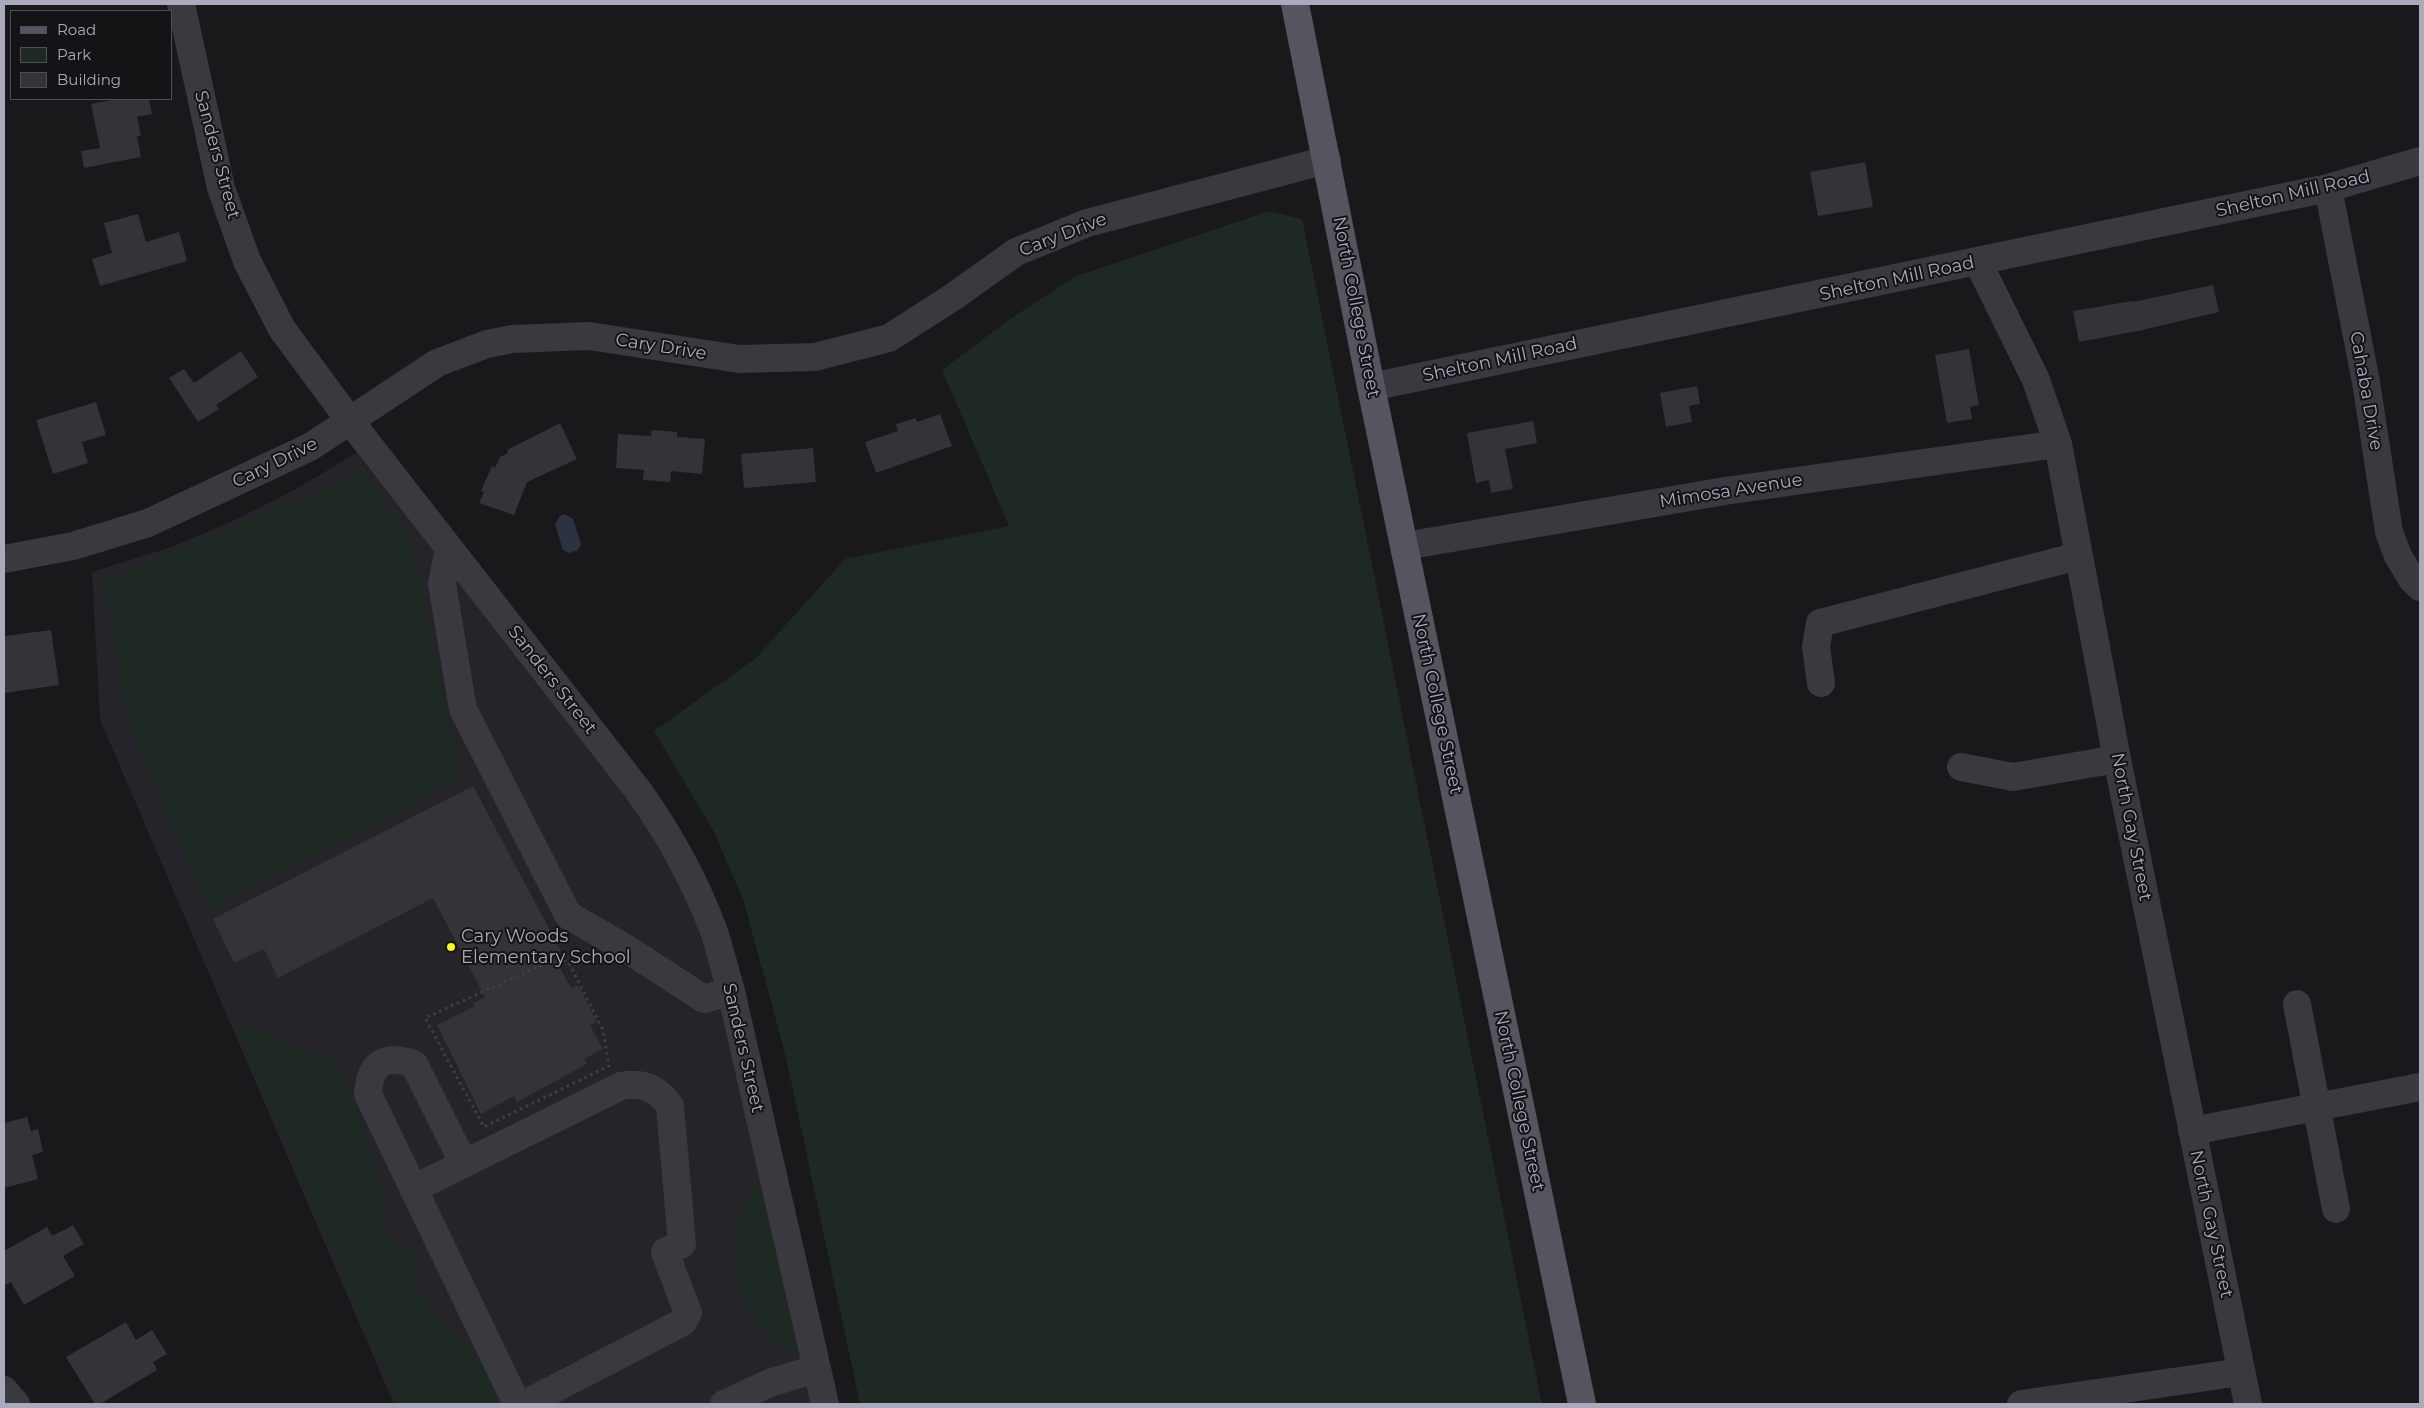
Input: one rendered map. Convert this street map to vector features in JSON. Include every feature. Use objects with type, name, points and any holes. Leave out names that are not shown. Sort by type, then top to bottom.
[{"type":"main road","name":"North College Street","points":[[1295,4],[1371,387],[1582,1404]]},
{"type":"street","name":"Sanders Street","points":[[181,4],[221,188],[247,261],[282,329],[350,421],[660,821],[693,882],[713,930],[731,992],[825,1404]]},
{"type":"street","name":"Cary Drive","points":[[4,559],[73,546],[148,523],[310,447],[437,363],[487,344],[512,339],[589,336],[739,358],[816,357],[889,338],[953,297],[1016,252],[1087,222],[1327,160]]},
{"type":"street","name":"Shelton Mill Road","points":[[1371,387],[2328,188],[2420,162]]},
{"type":"street","name":"Cahaba Drive","points":[[2328,188],[2366,382],[2389,532],[2398,556],[2412,579],[2420,587]]},
{"type":"street","name":"North Gay Street","points":[[1978,262],[2036,380],[2058,444],[2117,759],[2248,1404]]},
{"type":"street","name":"Mimosa Avenue","points":[[1405,546],[1725,491],[2058,444]]},
{"type":"street","points":[[449,548],[442,584],[463,709],[568,915],[627,948],[704,999],[731,992]]},
{"type":"street","points":[[1821,683],[1816,647],[1820,622],[2078,556]]},
{"type":"street","points":[[1961,767],[2013,777],[2117,759]]},
{"type":"street","points":[[2298,1004],[2336,1208]]},
{"type":"street","points":[[464,1164],[414,1064],[392,1060],[380,1062],[372,1072],[368,1094],[517,1404]]},
{"type":"street","points":[[414,1189],[621,1086],[635,1083],[648,1086],[661,1094],[670,1106],[682,1244],[665,1252],[688,1313],[683,1322],[525,1404]]},
{"type":"street","points":[[2192,1131],[2420,1087]]},
{"type":"street","points":[[724,1404],[772,1382],[817,1369]]},
{"type":"street","points":[[2022,1404],[2242,1372]]},
{"type":"street","points":[[4,1390],[16,1404]]},
{"type":"path","points":[[563,960],[570,965],[589,1002],[603,1030],[609,1066],[484,1127],[425,1018],[537,967],[563,960]]},
{"type":"shaded area","name":"Cary Woods Elementary School","points":[[356,453],[455,571],[631,802],[671,867],[692,911],[716,984],[812,1404],[394,1404],[100,720],[92,572],[174,546],[231,522],[296,489]]},
{"type":"green space","points":[[1269,211],[1302,219],[1542,1404],[860,1404],[785,1053],[743,899],[713,830],[654,731],[756,658],[845,559],[1009,526],[942,370],[1007,321],[1074,277]]},
{"type":"green space","points":[[363,473],[410,535],[461,777],[209,911],[127,717],[106,580]]},
{"type":"green space","points":[[233,1021],[337,1062],[362,1124],[376,1167],[382,1189],[386,1233],[417,1257],[416,1287],[437,1319],[471,1346],[506,1404],[398,1404]]},
{"type":"green space","points":[[761,1189],[770,1211],[795,1337],[794,1349],[783,1349],[758,1323],[748,1309],[736,1278],[734,1244],[737,1225],[746,1198],[752,1190]]},
{"type":"water","points":[[565,514],[573,519],[581,544],[578,550],[569,553],[563,550],[555,524],[560,516]]},
{"type":"building","points":[[112,100],[149,100],[152,114],[137,117],[141,136],[137,136],[141,157],[84,168],[81,151],[100,148],[91,104]]},
{"type":"building","points":[[1865,162],[1873,207],[1818,216],[1810,172]]},
{"type":"building","points":[[138,214],[146,242],[179,232],[187,261],[100,286],[92,259],[112,253],[104,223]]},
{"type":"building","points":[[2213,285],[2219,312],[2138,331],[2079,342],[2073,311],[2133,302]]},
{"type":"building","points":[[1969,349],[1979,405],[1970,407],[1972,419],[1947,423],[1935,355]]},
{"type":"building","points":[[241,351],[258,377],[216,405],[219,409],[198,422],[169,378],[184,369],[194,383]]},
{"type":"building","points":[[1697,386],[1700,404],[1689,406],[1692,422],[1666,427],[1660,393]]},
{"type":"building","points":[[96,402],[106,435],[82,442],[88,463],[53,474],[36,420]]},
{"type":"building","points":[[940,414],[952,446],[876,473],[865,442],[898,431],[896,424],[916,418],[917,422]]},
{"type":"building","points":[[1533,421],[1537,443],[1505,449],[1513,489],[1491,493],[1489,480],[1476,483],[1467,433]]},
{"type":"building","points":[[560,423],[577,459],[527,482],[514,515],[479,503],[484,492],[481,491],[492,466],[495,468],[500,457],[508,453],[507,450]]},
{"type":"building","points":[[652,430],[677,432],[677,437],[705,439],[702,474],[671,471],[670,482],[643,480],[644,470],[616,468],[618,434],[651,436]]},
{"type":"building","points":[[813,448],[816,482],[744,488],[741,454]]},
{"type":"building","points":[[51,630],[59,685],[4,693],[4,636]]},
{"type":"building","points":[[473,786],[561,951],[553,955],[571,988],[578,985],[597,1022],[590,1025],[603,1049],[584,1059],[587,1064],[517,1102],[514,1096],[481,1114],[437,1025],[475,1006],[473,1003],[485,997],[433,898],[278,978],[264,949],[234,963],[213,919]]},
{"type":"building","points":[[27,1117],[31,1131],[38,1129],[43,1152],[32,1155],[38,1179],[4,1188],[4,1123]]},
{"type":"building","points":[[73,1225],[84,1244],[63,1256],[75,1276],[24,1305],[11,1282],[4,1286],[4,1251],[47,1227],[52,1236]]},
{"type":"building","points":[[126,1322],[136,1340],[152,1330],[167,1354],[153,1362],[157,1370],[100,1404],[95,1404],[66,1357]]},
{"type":"place","name":"Cary Woods Elementary School","points":[[451,947]]}]
